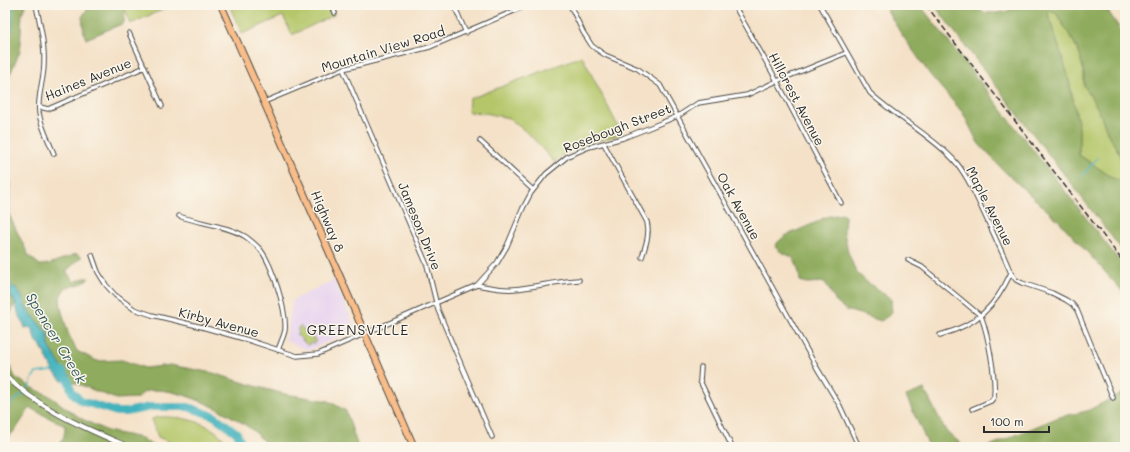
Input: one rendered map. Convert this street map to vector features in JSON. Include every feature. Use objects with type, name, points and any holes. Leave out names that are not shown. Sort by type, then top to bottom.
[{"type":"main road","name":"Highway 8","points":[[221,5],[414,447]]},
{"type":"street","points":[[36,5],[43,43],[44,63],[39,98],[42,124],[54,154]]},
{"type":"street","points":[[332,5],[335,13]]},
{"type":"street","points":[[454,5],[466,33]]},
{"type":"street","name":"Mountain View Road","points":[[264,102],[342,69],[430,47],[466,33],[528,5]]},
{"type":"street","name":"Oak Avenue","points":[[570,5],[583,32],[592,46],[605,55],[638,69],[660,85],[817,368],[840,406],[859,447]]},
{"type":"street","name":"Hillcrest Avenue","points":[[734,5],[777,81],[841,203]]},
{"type":"street","name":"Maple Avenue","points":[[820,5],[870,93],[881,104],[942,149],[964,172],[1011,273],[1016,280],[1052,293],[1072,304],[1077,310],[1113,398]]},
{"type":"street","points":[[130,33],[162,106]]},
{"type":"street","name":"Rosebough Street","points":[[365,334],[477,285],[497,264],[533,190],[546,174],[568,156],[589,147],[604,144],[646,129],[678,116],[698,103],[747,95],[846,53]]},
{"type":"street","name":"Haines Avenue","points":[[40,107],[48,109],[145,67]]},
{"type":"street","name":"Jameson Drive","points":[[342,69],[427,265],[438,303],[438,310],[492,437]]},
{"type":"street","points":[[480,141],[533,190]]},
{"type":"street","points":[[604,144],[647,222],[649,230],[648,241],[642,257]]},
{"type":"street","points":[[179,216],[228,229],[245,236],[260,249],[274,276],[285,316],[285,330],[278,350]]},
{"type":"street","name":"Kirby Avenue","points":[[92,256],[98,272],[115,296],[134,309],[152,315],[248,340],[297,356],[318,354],[365,334]]},
{"type":"street","points":[[908,260],[922,267],[981,316],[985,327],[994,379],[994,397],[991,401],[972,409]]},
{"type":"street","points":[[940,335],[965,326],[981,316],[991,307],[1011,273]]},
{"type":"street","points":[[477,285],[502,289],[515,289],[568,280],[578,280]]},
{"type":"street","points":[[701,367],[700,381],[732,447]]},
{"type":"street","points":[[5,376],[34,399],[58,415],[130,447]]},
{"type":"shaded area","points":[[334,280],[356,330],[308,350],[286,341],[293,300]]},
{"type":"green space","points":[[5,5],[26,5],[22,13],[20,51],[5,86]]},
{"type":"green space","points":[[90,5],[125,5],[124,23],[86,39],[82,17]]},
{"type":"green space","points":[[124,5],[173,5],[130,24]]},
{"type":"green space","points":[[229,5],[330,5],[334,15],[292,35],[283,16],[242,34]]},
{"type":"green space","points":[[884,5],[920,5],[1125,268],[1125,294],[1059,221],[1005,172],[978,143],[963,113],[931,76],[900,32]]},
{"type":"green space","points":[[934,5],[971,5],[982,12],[996,13],[1010,10],[1022,5],[1104,5],[1125,34],[1125,176],[1125,254]],"holes":[[[1047,11],[1056,13],[1074,42],[1080,55],[1084,74],[1084,85],[1098,109],[1123,164],[1125,176],[1121,181],[1113,178],[1079,155],[1079,127],[1067,72]]]},
{"type":"green space","points":[[1047,11],[1056,13],[1074,42],[1080,55],[1084,74],[1084,85],[1098,109],[1123,164],[1125,176],[1121,181],[1113,178],[1079,155],[1079,127],[1067,72]]},
{"type":"green space","points":[[582,56],[622,134],[567,152],[554,162],[531,136],[509,118],[485,113],[468,112],[469,99]]},
{"type":"green space","points":[[8,171],[10,184],[9,215],[29,256],[40,265],[49,264],[76,254],[82,257],[66,271],[74,282],[84,278],[89,278],[81,284],[65,288],[60,297],[61,308],[68,333],[77,351],[97,361],[122,360],[145,368],[170,365],[213,373],[285,394],[329,401],[346,411],[358,447],[268,447],[256,433],[234,418],[219,409],[186,396],[156,390],[144,392],[138,398],[116,399],[68,380],[70,375],[61,366],[49,346],[48,335],[24,306],[22,297],[16,302],[5,326],[5,172]]},
{"type":"green space","points":[[842,214],[845,216],[844,232],[848,252],[856,272],[891,299],[892,313],[881,321],[846,310],[836,302],[825,282],[807,283],[800,281],[794,259],[779,251],[775,247],[777,243],[785,236],[825,217]]},
{"type":"green space","points":[[300,326],[316,341],[313,344],[311,342],[308,346],[296,334],[299,331],[297,329]]},
{"type":"green space","points":[[5,349],[15,377],[32,388],[48,395],[80,418],[107,431],[142,438],[151,445],[161,447],[58,447],[65,432],[65,426],[30,408],[16,429],[5,441]]},
{"type":"green space","points":[[924,389],[946,431],[965,447],[929,447],[906,396]]},
{"type":"green space","points":[[1125,392],[1125,447],[987,447],[1059,417],[1087,411]]},
{"type":"green space","points":[[158,417],[188,419],[198,422],[216,432],[223,438],[229,447],[181,447],[158,437],[152,419]]},
{"type":"water","points":[[11,287],[15,287],[22,297],[25,306],[48,335],[49,346],[61,366],[70,375],[69,378],[62,381],[53,371],[40,344],[35,340],[33,331],[29,327],[25,328],[15,302],[10,295]]},
{"type":"waterway","name":"Spencer Creek","points":[[5,57],[12,27],[13,5]]},
{"type":"waterway","points":[[1082,176],[1097,158]]},
{"type":"waterway","name":"Spencer Creek","points":[[5,276],[11,287]]},
{"type":"waterway","points":[[5,410],[27,390],[36,373],[53,371]]},
{"type":"waterway","name":"Spencer Creek","points":[[62,371],[68,380],[72,392],[81,401],[117,412],[126,412],[151,407],[188,407],[214,416],[237,433],[243,447]]},
{"type":"railway","points":[[926,5],[1125,264]]},
{"type":"district","name":"GREENSVILLE","points":[[358,330]]}]
